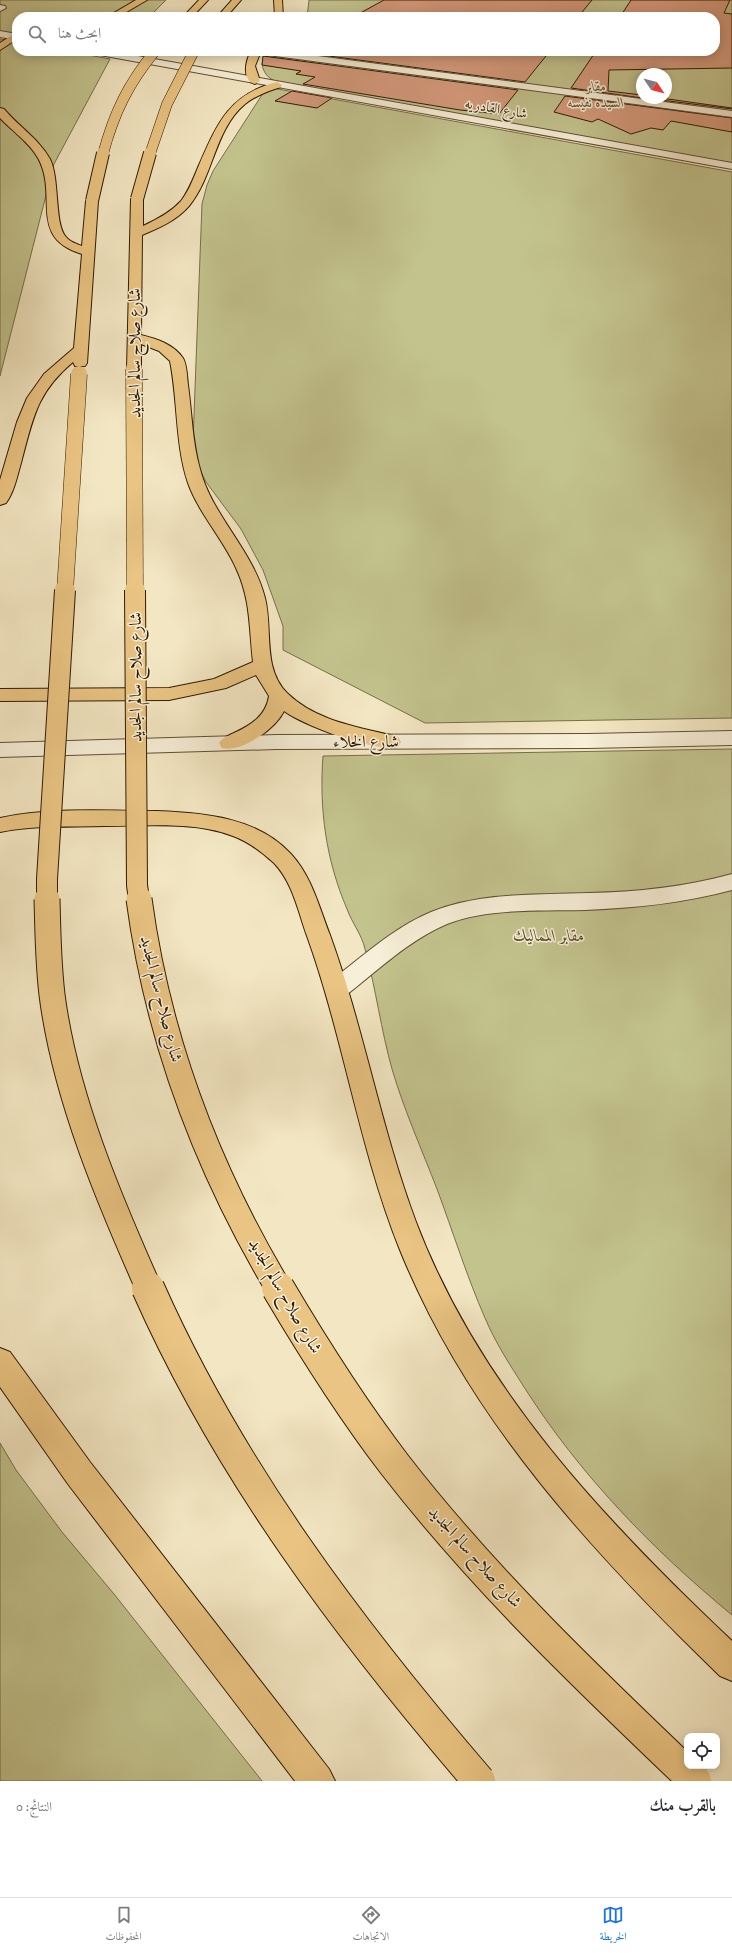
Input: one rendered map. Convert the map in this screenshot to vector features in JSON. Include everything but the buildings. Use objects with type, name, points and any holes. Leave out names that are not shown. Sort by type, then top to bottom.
[{"type":"highway","points":[[121,12],[143,0]]},
{"type":"highway","points":[[192,12],[204,0]]},
{"type":"highway","points":[[226,12],[238,0]]},
{"type":"highway","points":[[278,0],[279,12]]},
{"type":"highway","points":[[0,47],[12,39]]},
{"type":"highway","points":[[151,56],[130,85],[113,121],[99,165],[92,201],[80,361],[47,879],[48,936],[54,1003],[68,1069],[89,1140],[117,1216],[147,1287],[184,1362],[228,1441],[280,1523],[340,1610],[413,1704],[479,1781]]},
{"type":"highway","name":"شارع صلاح سالم الجديد","points":[[191,56],[175,83],[163,110],[137,199],[134,369],[138,885],[150,967],[163,1021],[181,1078],[205,1142],[235,1208],[273,1279],[314,1347],[361,1418],[415,1491],[501,1588],[588,1678],[695,1781]]},
{"type":"highway","points":[[254,56],[250,65],[252,76],[255,81]]},
{"type":"highway","points":[[136,234],[164,220],[189,199],[218,136],[235,107],[252,95],[277,85]]},
{"type":"highway","points":[[0,111],[32,142],[44,159],[51,177],[56,232],[67,244],[89,252]]},
{"type":"highway","points":[[134,338],[162,346],[177,360],[187,452],[191,468],[205,504],[230,540],[250,578],[260,619],[263,665],[268,682],[279,695],[302,715],[350,732],[391,742]]},
{"type":"highway","points":[[0,500],[7,485],[34,397],[53,372],[80,361]]},
{"type":"highway","points":[[0,695],[169,694],[220,684],[242,676],[263,665]]},
{"type":"highway","points":[[230,743],[256,730],[271,718],[279,705],[279,695]]},
{"type":"highway","points":[[0,825],[32,820],[189,819],[217,823],[256,837],[272,847],[294,871],[301,885],[337,989],[396,1206],[417,1260],[438,1303],[466,1354],[500,1407],[531,1448],[592,1520],[685,1620],[732,1664]]},
{"type":"highway","points":[[0,1362],[84,1479],[317,1781]]},
{"type":"street","points":[[0,34],[12,36]]},
{"type":"street","name":"شارع القادريه","points":[[121,56],[732,166]]},
{"type":"street","points":[[296,56],[732,114]]},
{"type":"street","name":"شارع الخلاء","points":[[0,750],[230,743],[588,742],[732,738]]},
{"type":"street","points":[[337,989],[414,931],[432,921],[452,913],[485,906],[645,899],[702,890],[732,882]]},
{"type":"green space","points":[[0,0],[166,0],[154,12],[12,12],[12,34],[0,32]]},
{"type":"green space","name":"مقابر السيده نفيسه","points":[[309,0],[732,0],[732,163],[285,85],[267,76],[262,64],[265,56],[720,56],[720,12],[308,12]]},
{"type":"green space","points":[[0,39],[12,41],[12,56],[94,56],[110,59],[54,164],[0,376]]},
{"type":"green space","points":[[267,87],[732,172],[732,718],[425,723],[283,650],[283,626],[263,570],[241,529],[206,482],[199,468],[193,442],[202,204],[207,185],[213,171]]},
{"type":"green space","name":"مقابر المماليك","points":[[732,749],[732,1615],[702,1590],[646,1537],[593,1480],[546,1419],[524,1387],[498,1345],[489,1327],[472,1287],[392,1069],[364,944],[349,914],[340,891],[329,853],[323,815],[322,776],[323,756]]},
{"type":"green space","points":[[0,1443],[16,1470],[62,1532],[114,1594],[262,1781],[0,1781]]}]
